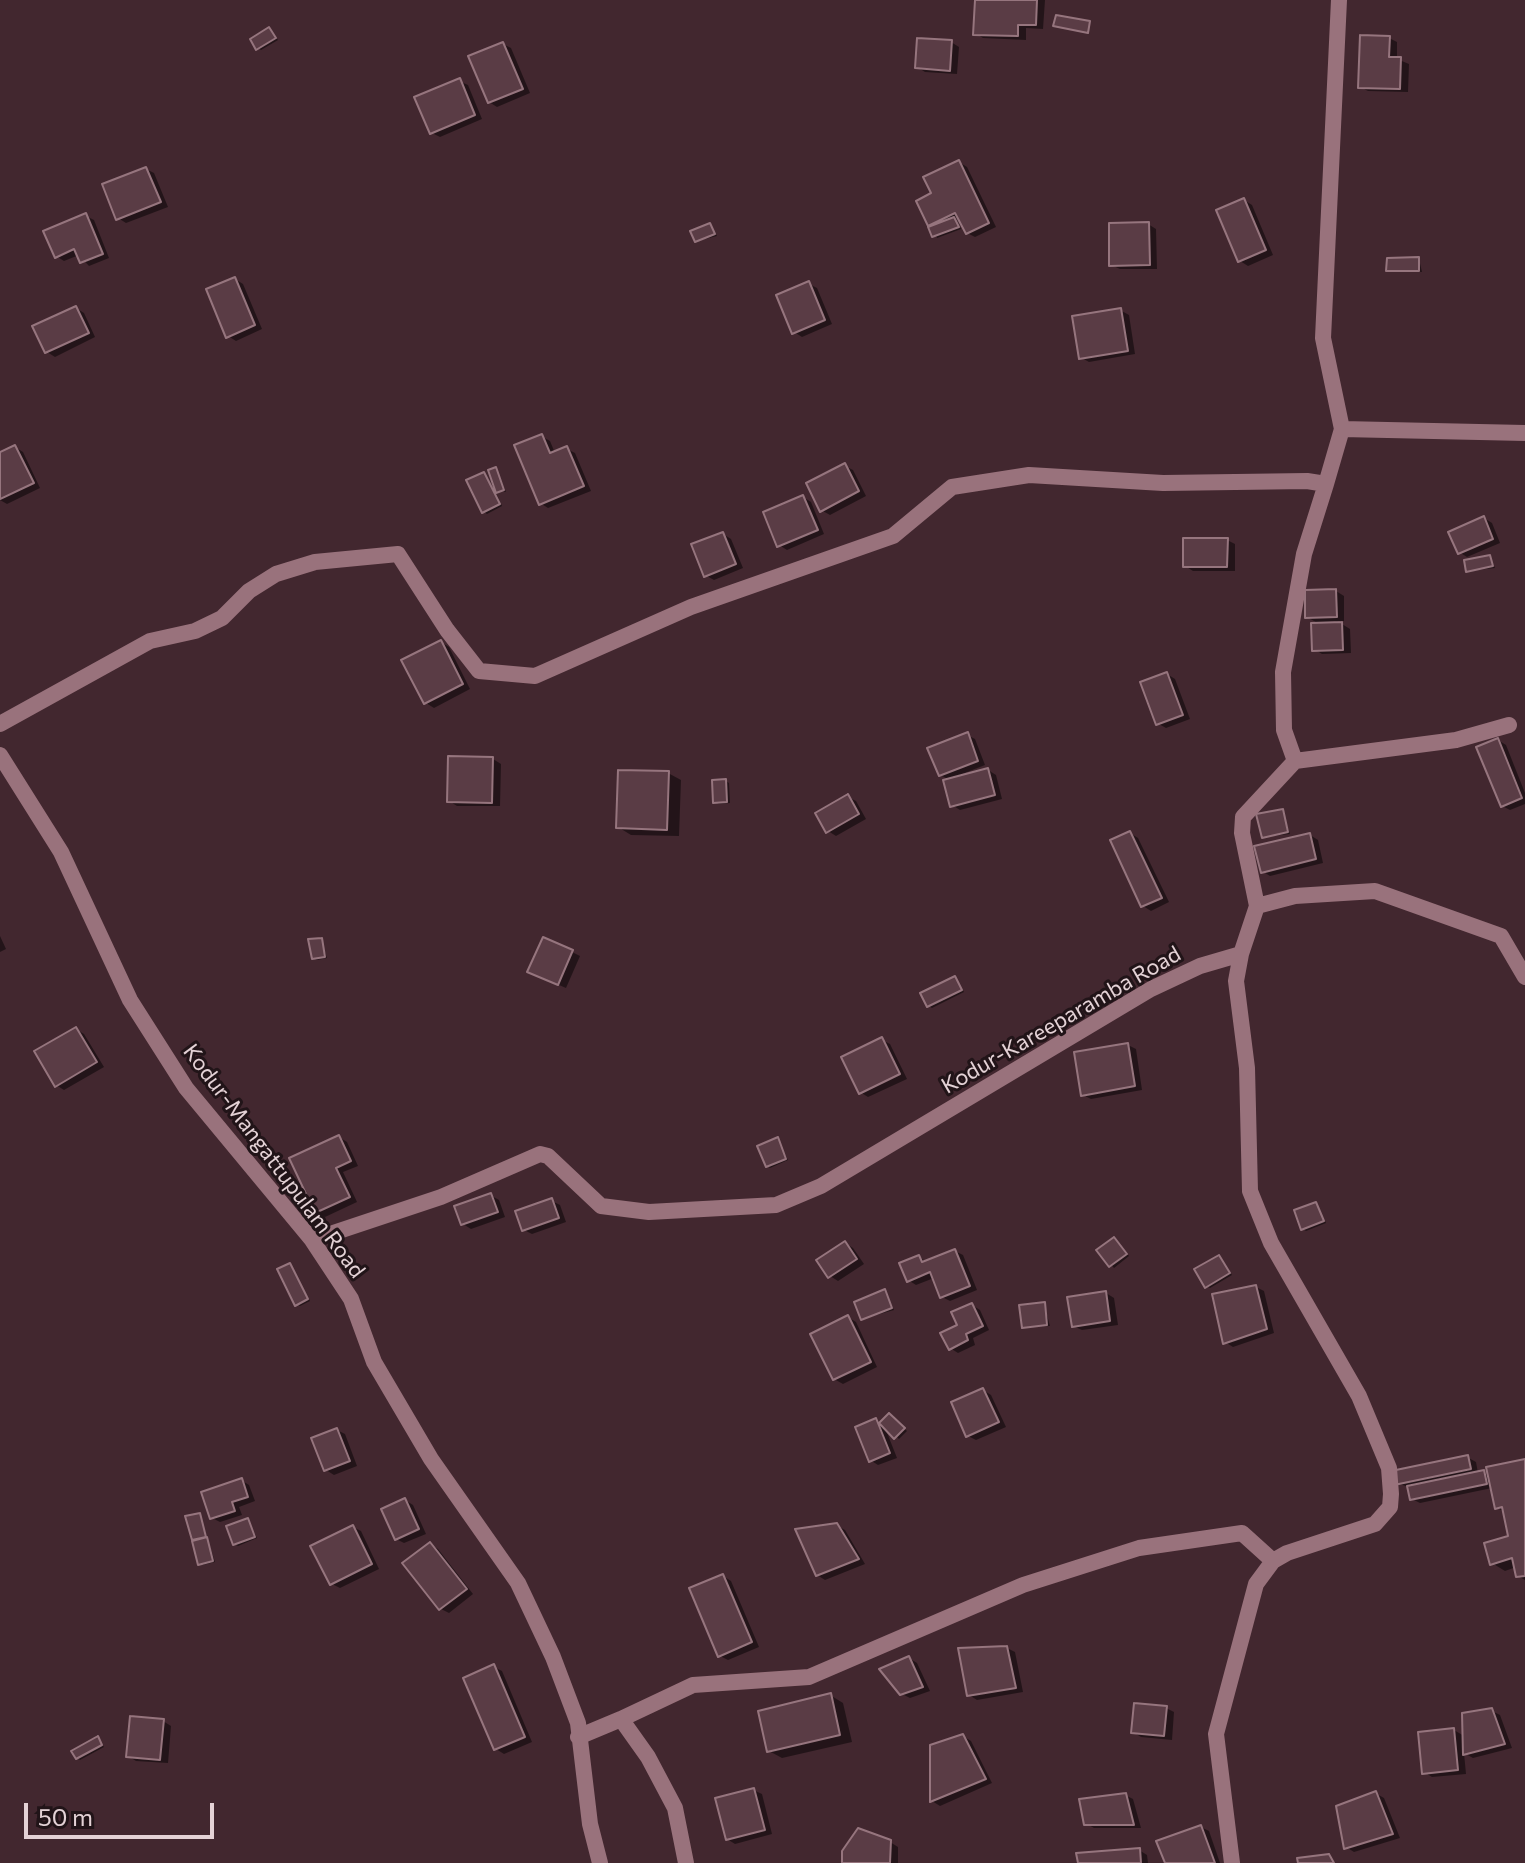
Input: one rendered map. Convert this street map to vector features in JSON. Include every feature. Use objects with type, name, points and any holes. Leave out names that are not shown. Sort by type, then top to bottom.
[{"type":"street","points":[[1295,761],[1284,730],[1283,672],[1304,554],[1342,429],[1323,338],[1339,0]]},
{"type":"street","points":[[1342,429],[1525,433]]},
{"type":"street","points":[[0,724],[150,641],[195,631],[222,618],[249,591],[276,574],[315,562],[398,554],[447,630],[479,671],[535,676],[691,607],[893,536],[952,487],[1029,475],[1163,483],[1307,481],[1326,484]]},
{"type":"street","points":[[1232,1863],[1216,1734],[1256,1584],[1273,1561],[1375,1524],[1390,1507],[1391,1494],[1389,1468],[1359,1396],[1271,1243],[1250,1191],[1247,1068],[1236,981],[1241,954],[1257,906],[1242,833],[1243,817],[1295,761],[1456,740],[1509,725]]},
{"type":"street","name":"Kodur-Mangattupulam Road","points":[[0,755],[61,852],[130,1000],[186,1088],[312,1240],[351,1299],[374,1362],[424,1447],[518,1583],[553,1657],[578,1723],[590,1824],[600,1863]]},
{"type":"street","points":[[1257,906],[1295,896],[1375,891],[1501,936],[1525,977]]},
{"type":"street","name":"Kodur-Kareeparamba Road","points":[[312,1240],[441,1197],[540,1154],[548,1156],[601,1206],[649,1212],[776,1205],[821,1186],[1151,989],[1200,966],[1241,954]]},
{"type":"street","points":[[578,1737],[693,1685],[809,1677],[1023,1585],[1139,1548],[1242,1533],[1273,1561]]},
{"type":"street","points":[[621,1719],[648,1757],[675,1808],[686,1863]]},
{"type":"building","points":[[975,0],[1037,0],[1036,25],[1018,25],[1018,36],[973,35]]},
{"type":"building","points":[[1056,15],[1090,21],[1088,33],[1053,26]]},
{"type":"building","points":[[269,27],[276,38],[256,50],[250,39]]},
{"type":"building","points":[[1360,35],[1390,36],[1389,57],[1401,57],[1400,89],[1358,88]]},
{"type":"building","points":[[917,38],[952,40],[950,71],[915,68]]},
{"type":"building","points":[[503,42],[523,89],[488,103],[468,56]]},
{"type":"building","points":[[460,78],[475,115],[430,134],[414,97]]},
{"type":"building","points":[[959,160],[989,223],[966,234],[955,213],[928,226],[916,201],[931,193],[923,177]]},
{"type":"building","points":[[146,167],[161,202],[116,220],[102,184]]},
{"type":"building","points":[[1244,198],[1266,250],[1238,262],[1216,210]]},
{"type":"building","points":[[86,213],[103,254],[80,263],[74,249],[55,258],[43,231]]},
{"type":"building","points":[[954,217],[959,227],[932,237],[928,227]]},
{"type":"building","points":[[1149,222],[1150,265],[1109,266],[1109,223]]},
{"type":"building","points":[[710,223],[715,234],[695,242],[690,231]]},
{"type":"building","points":[[1419,257],[1419,271],[1386,271],[1387,258]]},
{"type":"building","points":[[235,277],[255,325],[226,338],[206,289]]},
{"type":"building","points":[[809,281],[825,320],[792,334],[776,295]]},
{"type":"building","points":[[76,306],[89,333],[45,353],[32,326]]},
{"type":"building","points":[[1121,308],[1128,351],[1079,359],[1072,316]]},
{"type":"building","points":[[542,434],[550,453],[567,446],[584,486],[539,505],[514,445]]},
{"type":"building","points":[[15,445],[34,483],[0,499],[0,452]]},
{"type":"building","points":[[845,463],[859,491],[820,512],[806,483]]},
{"type":"building","points":[[496,467],[504,490],[496,493],[488,470]]},
{"type":"building","points":[[484,472],[500,504],[482,513],[466,480]]},
{"type":"building","points":[[803,495],[818,530],[777,547],[763,512]]},
{"type":"building","points":[[1484,516],[1493,539],[1458,554],[1448,532]]},
{"type":"building","points":[[723,532],[736,564],[704,577],[691,544]]},
{"type":"building","points":[[1183,538],[1228,538],[1227,567],[1183,567]]},
{"type":"building","points":[[1490,555],[1493,566],[1466,572],[1464,560]]},
{"type":"building","points":[[1336,589],[1337,617],[1305,618],[1305,590]]},
{"type":"building","points":[[1342,622],[1343,650],[1312,651],[1311,623]]},
{"type":"building","points":[[441,640],[463,684],[424,704],[401,660]]},
{"type":"building","points":[[1167,672],[1183,715],[1156,725],[1140,682]]},
{"type":"building","points":[[968,732],[978,761],[939,776],[927,748]]},
{"type":"building","points":[[1498,738],[1522,798],[1501,807],[1476,747]]},
{"type":"building","points":[[448,756],[493,757],[492,803],[447,802]]},
{"type":"building","points":[[988,768],[995,795],[950,807],[943,780]]},
{"type":"building","points":[[618,770],[669,771],[667,830],[616,828]]},
{"type":"building","points":[[726,779],[727,802],[713,803],[712,780]]},
{"type":"building","points":[[848,794],[859,814],[826,833],[815,813]]},
{"type":"building","points":[[1283,809],[1288,832],[1262,838],[1256,814]]},
{"type":"building","points":[[1130,831],[1162,898],[1141,907],[1110,840]]},
{"type":"building","points":[[1310,833],[1316,859],[1261,873],[1254,846]]},
{"type":"building","points":[[543,937],[573,950],[558,985],[527,972]]},
{"type":"building","points":[[322,938],[325,957],[312,959],[308,939]]},
{"type":"building","points":[[955,976],[962,990],[927,1007],[920,993]]},
{"type":"building","points":[[76,1027],[97,1062],[55,1087],[34,1051]]},
{"type":"building","points":[[882,1037],[900,1074],[859,1094],[841,1057]]},
{"type":"building","points":[[1128,1043],[1135,1086],[1081,1096],[1074,1052]]},
{"type":"building","points":[[339,1135],[351,1161],[336,1168],[350,1197],[315,1213],[289,1158]]},
{"type":"building","points":[[778,1137],[786,1159],[766,1167],[757,1146]]},
{"type":"building","points":[[491,1193],[498,1212],[461,1225],[454,1206]]},
{"type":"building","points":[[552,1198],[559,1218],[522,1231],[515,1211]]},
{"type":"building","points":[[1316,1202],[1324,1221],[1301,1230],[1294,1210]]},
{"type":"building","points":[[1114,1237],[1127,1254],[1109,1267],[1096,1250]]},
{"type":"building","points":[[845,1241],[857,1259],[828,1278],[816,1260]]},
{"type":"building","points":[[955,1249],[970,1286],[940,1298],[930,1272],[907,1282],[899,1263],[919,1255],[922,1262]]},
{"type":"building","points":[[1219,1255],[1230,1273],[1205,1288],[1194,1269]]},
{"type":"building","points":[[290,1263],[308,1299],[295,1306],[277,1269]]},
{"type":"building","points":[[1256,1285],[1267,1329],[1223,1344],[1212,1294]]},
{"type":"building","points":[[885,1289],[892,1308],[861,1320],[854,1302]]},
{"type":"building","points":[[1106,1291],[1110,1321],[1072,1327],[1067,1297]]},
{"type":"building","points":[[1045,1302],[1047,1325],[1022,1328],[1019,1305]]},
{"type":"building","points":[[972,1303],[983,1326],[966,1334],[968,1340],[949,1350],[940,1333],[957,1325],[951,1312]]},
{"type":"building","points":[[848,1315],[871,1362],[833,1380],[810,1334]]},
{"type":"building","points":[[983,1388],[999,1422],[966,1437],[951,1402]]},
{"type":"building","points":[[889,1413],[905,1428],[894,1439],[879,1423]]},
{"type":"building","points":[[876,1418],[890,1453],[869,1462],[855,1427]]},
{"type":"building","points":[[337,1428],[350,1461],[324,1471],[311,1438]]},
{"type":"building","points":[[1468,1455],[1471,1469],[1394,1485],[1391,1471]]},
{"type":"building","points":[[1525,1459],[1525,1576],[1516,1577],[1512,1558],[1490,1565],[1484,1543],[1508,1536],[1502,1507],[1495,1509],[1486,1467]]},
{"type":"building","points":[[1484,1470],[1487,1484],[1410,1500],[1407,1486]]},
{"type":"building","points":[[242,1478],[248,1497],[232,1502],[235,1511],[210,1519],[201,1492]]},
{"type":"building","points":[[405,1498],[419,1529],[395,1540],[381,1509]]},
{"type":"building","points":[[200,1513],[206,1537],[192,1540],[185,1516]]},
{"type":"building","points":[[248,1518],[255,1537],[233,1545],[226,1526]]},
{"type":"building","points":[[837,1523],[859,1559],[816,1576],[795,1529]]},
{"type":"building","points":[[353,1525],[372,1564],[330,1585],[310,1546]]},
{"type":"building","points":[[207,1537],[213,1561],[198,1565],[192,1541]]},
{"type":"building","points":[[430,1542],[467,1589],[439,1610],[402,1563]]},
{"type":"building","points":[[723,1574],[752,1642],[718,1657],[689,1588]]},
{"type":"building","points":[[1007,1646],[1016,1688],[967,1696],[958,1648]]},
{"type":"building","points":[[909,1656],[923,1687],[900,1695],[879,1669]]},
{"type":"building","points":[[494,1664],[525,1737],[494,1750],[463,1678]]},
{"type":"building","points":[[831,1693],[840,1735],[767,1752],[758,1711]]},
{"type":"building","points":[[1134,1703],[1167,1706],[1164,1736],[1131,1733]]},
{"type":"building","points":[[1492,1708],[1505,1744],[1463,1755],[1462,1713]]},
{"type":"building","points":[[130,1716],[164,1719],[160,1760],[126,1757]]},
{"type":"building","points":[[1454,1728],[1458,1770],[1422,1774],[1418,1732]]},
{"type":"building","points":[[963,1734],[986,1779],[930,1802],[930,1745]]},
{"type":"building","points":[[98,1736],[102,1745],[76,1759],[71,1751]]},
{"type":"building","points":[[754,1788],[765,1830],[726,1840],[715,1798]]},
{"type":"building","points":[[1376,1791],[1393,1834],[1344,1849],[1336,1806]]},
{"type":"building","points":[[1126,1793],[1134,1825],[1084,1825],[1079,1799]]},
{"type":"building","points":[[1201,1825],[1215,1863],[1165,1863],[1156,1841]]},
{"type":"building","points":[[858,1828],[891,1840],[890,1863],[842,1863],[842,1851]]},
{"type":"building","points":[[1140,1848],[1141,1863],[1078,1863],[1076,1853]]},
{"type":"building","points":[[1329,1854],[1334,1863],[1298,1863],[1297,1858]]}]
